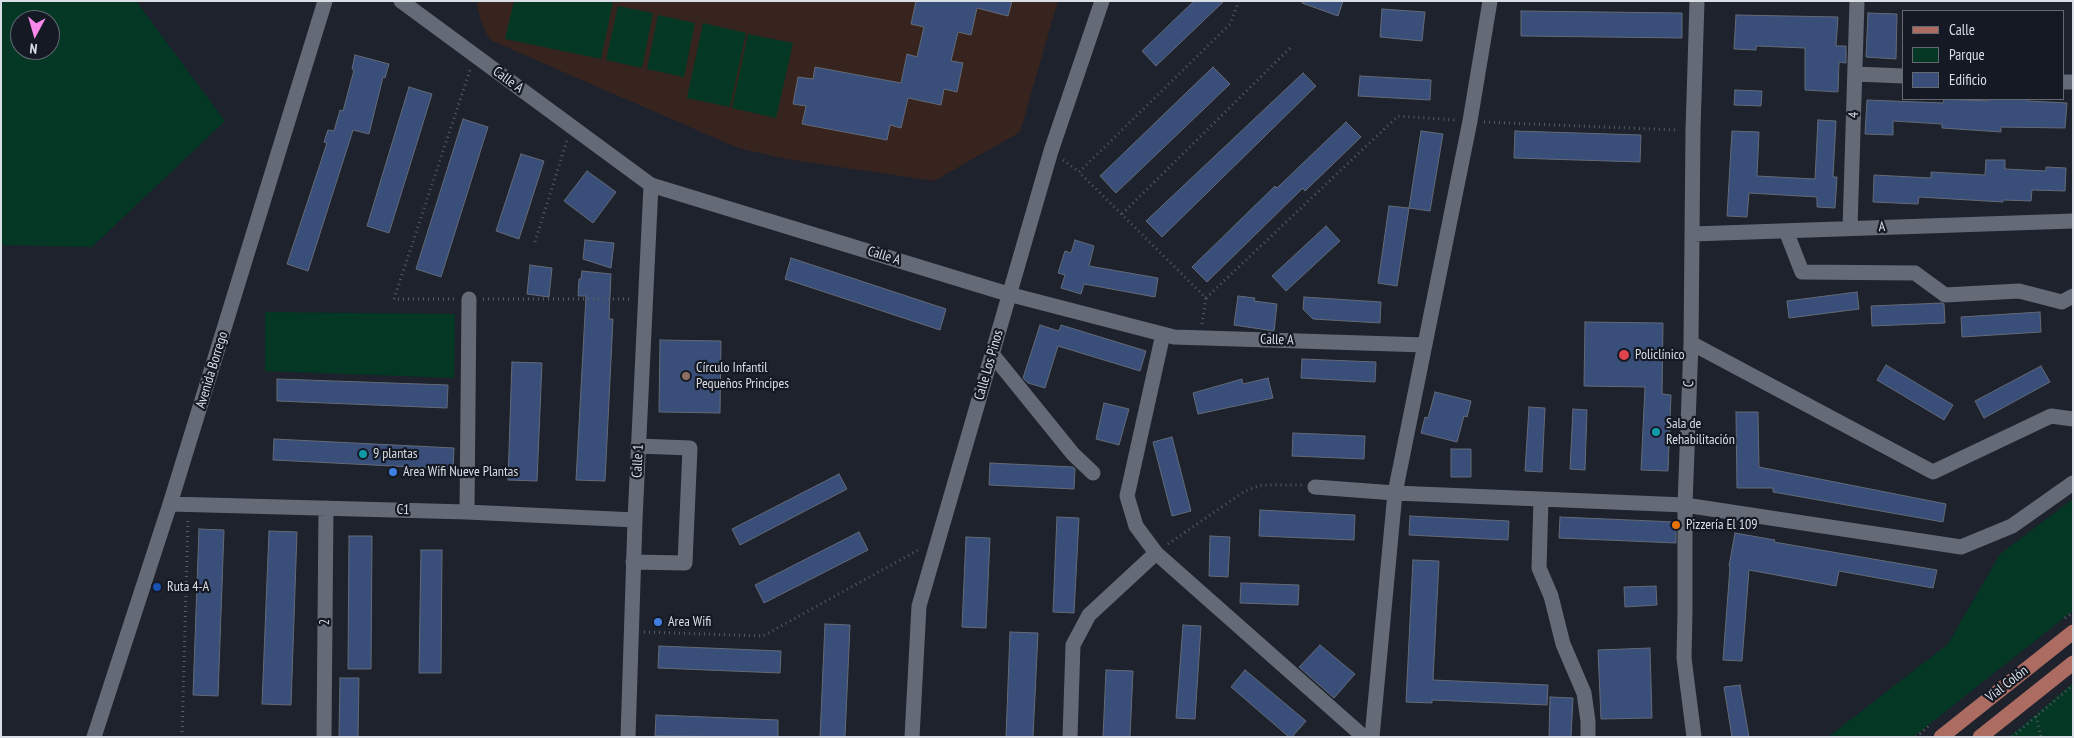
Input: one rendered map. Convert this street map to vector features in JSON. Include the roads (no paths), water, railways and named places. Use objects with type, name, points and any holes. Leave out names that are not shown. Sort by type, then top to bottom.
[{"type":"main road","name":"Vial Colón","points":[[1941,736],[2073,632]]},
{"type":"main road","name":"Vial Colón","points":[[1980,737],[2073,663]]},
{"type":"street","name":"Avenida Borrego","points":[[94,737],[170,504],[325,1]]},
{"type":"street","name":"Calle A","points":[[401,1],[651,184],[1008,294],[1174,337],[1425,345]]},
{"type":"street","name":"Calle Los Pinos","points":[[912,737],[919,606],[1051,151],[1102,1]]},
{"type":"street","points":[[1372,737],[1395,493],[1470,121],[1490,1]]},
{"type":"street","name":"C","points":[[1694,737],[1684,658],[1685,505],[1691,343],[1693,130],[1697,1]]},
{"type":"street","name":"4","points":[[1850,228],[1857,1]]},
{"type":"street","points":[[1855,74],[1902,76]]},
{"type":"street","name":"Calle 1","points":[[628,737],[634,520],[651,184]]},
{"type":"street","name":"A","points":[[1692,234],[2073,221]]},
{"type":"street","points":[[1786,231],[1802,272],[1915,273],[1945,295],[2019,291],[2062,302],[2073,296]]},
{"type":"street","points":[[467,512],[469,299]]},
{"type":"street","points":[[1163,334],[1126,496],[1136,526],[1156,553],[1364,737]]},
{"type":"street","points":[[1691,343],[1933,472],[2051,416],[2073,419]]},
{"type":"street","points":[[992,354],[1073,454],[1093,473]]},
{"type":"street","points":[[633,562],[685,563],[690,458],[690,448],[638,446]]},
{"type":"street","points":[[1315,487],[1395,493],[1685,505],[1961,547],[2012,526],[2073,482]]},
{"type":"street","points":[[1541,499],[1539,568],[1551,596],[1563,644],[1584,694],[1588,737]]},
{"type":"street","name":"C1","points":[[170,504],[467,512],[634,520]]},
{"type":"street","name":"2","points":[[324,737],[326,508]]},
{"type":"street","points":[[1070,737],[1073,645],[1089,615],[1156,553]]},
{"type":"place","name":"Policlínico","points":[[1624,355]]},
{"type":"place","name":"Círculo Infantil Pequeños Principes","points":[[686,376]]},
{"type":"place","name":"Sala de Rehabilitación","points":[[1656,432]]},
{"type":"place","name":"9 plantas","points":[[363,454]]},
{"type":"place","name":"Area Wifi Nueve Plantas","points":[[393,472]]},
{"type":"place","name":"Pizzería El 109","points":[[1676,525]]},
{"type":"place","name":"Ruta 4-A","points":[[157,587]]},
{"type":"place","name":"Area Wifi","points":[[658,622]]}]
